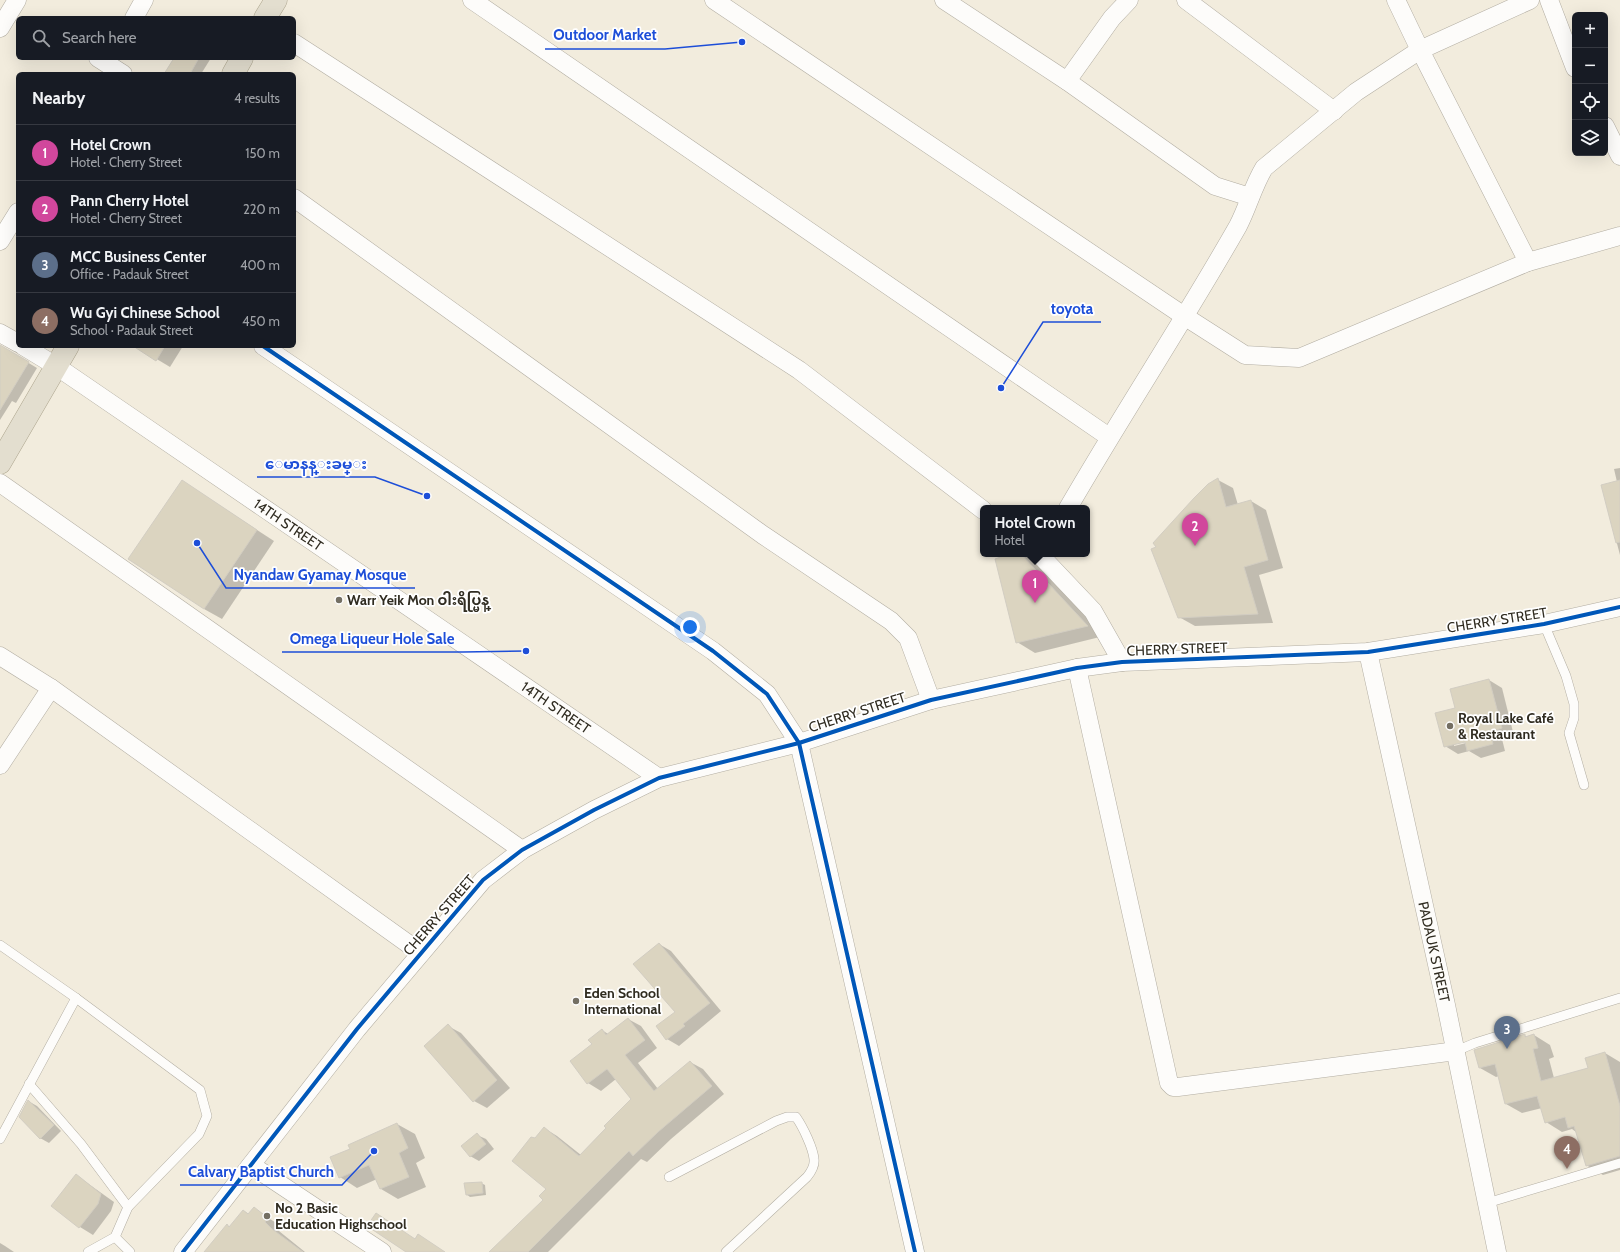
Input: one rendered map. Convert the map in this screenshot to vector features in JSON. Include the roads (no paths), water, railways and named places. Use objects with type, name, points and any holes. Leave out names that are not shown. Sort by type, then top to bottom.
[{"type":"highway","points":[[266,16],[276,0]]},
{"type":"highway","points":[[234,72],[241,60]]},
{"type":"highway","points":[[0,463],[67,348]]},
{"type":"street","points":[[135,16],[144,0]]},
{"type":"street","points":[[472,0],[1109,437]]},
{"type":"street","points":[[714,0],[1184,316],[1245,355],[1299,358],[1528,262],[1620,236]]},
{"type":"street","points":[[944,0],[1067,81],[1215,186],[1250,197]]},
{"type":"street","points":[[1067,81],[1112,18],[1129,0]]},
{"type":"street","points":[[1186,0],[1334,111]]},
{"type":"street","points":[[1396,0],[1528,262]]},
{"type":"street","points":[[1070,505],[1109,437],[1239,224],[1264,168],[1356,92],[1420,50],[1530,0]]},
{"type":"street","points":[[1549,0],[1572,60]]},
{"type":"street","points":[[296,44],[799,370],[980,508]]},
{"type":"street","points":[[1608,132],[1620,156]]},
{"type":"street","points":[[296,199],[763,535],[891,621],[908,638],[931,700]]},
{"type":"street","points":[[0,241],[16,215]]},
{"type":"street","points":[[0,333],[16,342]]},
{"type":"street","name":"14TH STREET","points":[[26,348],[56,366],[659,778]]},
{"type":"street","points":[[266,348],[713,651],[767,694],[799,743],[915,1252]]},
{"type":"street","points":[[0,483],[522,850]]},
{"type":"street","points":[[1042,557],[1093,611],[1122,662]]},
{"type":"street","name":"CHERRY STREET","points":[[183,1252],[357,1029],[483,880],[522,850],[594,810],[659,778],[799,743],[931,700],[1077,668],[1122,662],[1368,652],[1544,624],[1620,607]]},
{"type":"street","name":"PADAUK STREET","points":[[1368,652],[1456,1051],[1497,1252]]},
{"type":"street","points":[[0,656],[51,688],[421,953]]},
{"type":"street","points":[[1077,668],[1169,1083],[1173,1087],[1178,1087],[1456,1051]]},
{"type":"street","points":[[0,765],[51,688]]},
{"type":"street","points":[[250,1165],[382,1252]]},
{"type":"lane","points":[[1544,624],[1566,676],[1574,704],[1574,718],[1569,733],[1584,785]]},
{"type":"lane","points":[[0,945],[76,998],[200,1090],[207,1116],[199,1134],[128,1207],[115,1237],[88,1252]]},
{"type":"lane","points":[[0,1139],[76,998]]},
{"type":"lane","points":[[1456,1051],[1475,1043],[1620,998]]},
{"type":"lane","points":[[29,1084],[81,1144],[128,1207]]},
{"type":"lane","points":[[668,1177],[776,1121],[787,1117],[796,1117],[801,1124],[815,1160],[813,1169],[802,1182],[726,1252]]},
{"type":"lane","points":[[1487,1203],[1620,1163]]},
{"type":"lane","points":[[115,1237],[130,1252]]},
{"type":"place","name":"Outdoor Market","points":[[742,42]]},
{"type":"place","name":"toyota","points":[[1001,388]]},
{"type":"place","name":"ေမာနန္းခမ္း","points":[[427,496]]},
{"type":"place","name":"Nyandaw Gyamay Mosque","points":[[197,543]]},
{"type":"place","name":"Pann Cherry Hotel","points":[[1195,546]]},
{"type":"place","name":"Warr Yeik Mon ဝါးရိပ္မြန္","points":[[339,600]]},
{"type":"place","name":"Hotel Crown","points":[[1035,603]]},
{"type":"place","name":"Omega Liqueur Hole Sale","points":[[526,651]]},
{"type":"place","name":"Royal Lake Café & Restaurant","points":[[1450,726]]},
{"type":"place","name":"Eden School International","points":[[576,1001]]},
{"type":"place","name":"MCC Business Center","points":[[1507,1049]]},
{"type":"place","name":"Calvary Baptist Church","points":[[374,1151]]},
{"type":"place","name":"Wu Gyi Chinese School","points":[[1567,1169]]},
{"type":"place","name":"No 2 Basic Education Highschool","points":[[267,1216]]}]
